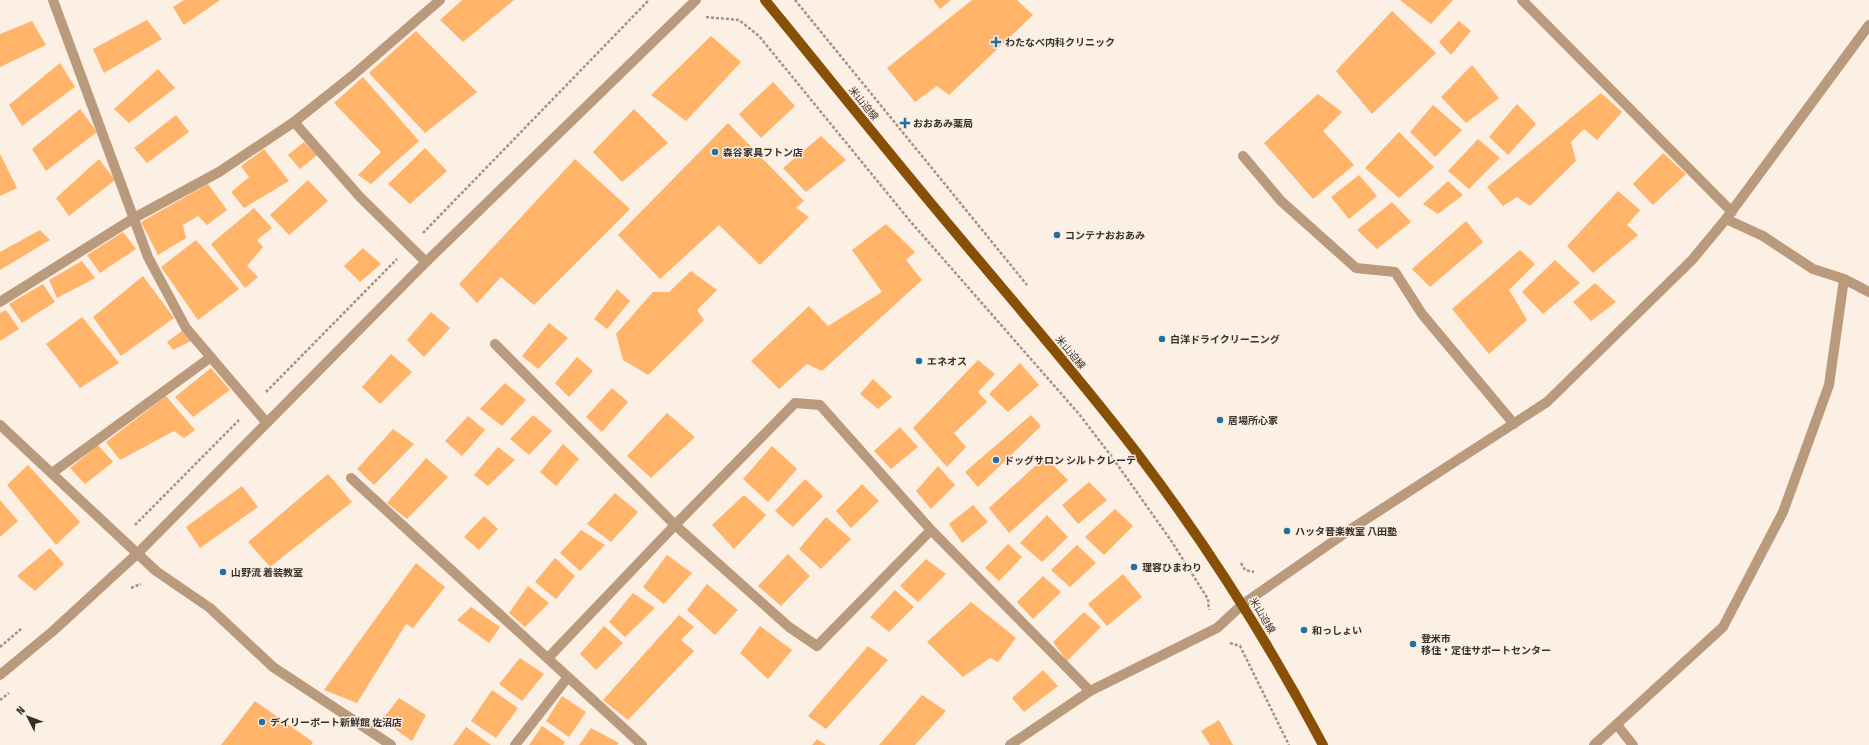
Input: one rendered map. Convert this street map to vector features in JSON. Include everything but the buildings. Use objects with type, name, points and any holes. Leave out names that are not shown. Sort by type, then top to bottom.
[{"type":"main road","name":"米山迫線","points":[[765,0],[949,225],[1095,399],[1138,454],[1243,604],[1291,685],[1323,745]]},
{"type":"street","points":[[53,0],[148,257],[186,328],[266,422]]},
{"type":"street","points":[[0,302],[134,218],[220,172],[294,122],[352,76],[440,0]]},
{"type":"street","points":[[0,674],[53,631],[138,553],[426,262],[696,0]]},
{"type":"street","points":[[1522,0],[1729,216],[1813,269],[1844,279],[1869,292]]},
{"type":"street","points":[[1010,745],[1090,691],[1217,628],[1243,604],[1357,525],[1547,402],[1692,260],[1729,216],[1869,25]]},
{"type":"street","points":[[294,122],[360,197],[426,262]]},
{"type":"street","points":[[1244,156],[1281,200],[1356,268],[1395,272],[1422,314],[1514,424]]},
{"type":"street","points":[[1594,745],[1723,627],[1782,512],[1829,385],[1844,279]]},
{"type":"street","points":[[495,344],[675,525],[789,627],[817,646],[932,530]]},
{"type":"street","points":[[52,473],[211,358]]},
{"type":"street","points":[[548,658],[675,525],[795,403],[820,405],[932,530],[1090,691]]},
{"type":"street","points":[[0,425],[156,571],[210,608],[273,667],[391,745]]},
{"type":"street","points":[[350,478],[642,745]]},
{"type":"street","points":[[515,745],[568,677]]},
{"type":"street","points":[[1617,725],[1633,745]]},
{"type":"path","points":[[122,538],[410,247],[649,0]]},
{"type":"path","points":[[739,20],[759,36],[910,221],[1079,414],[1112,457],[1172,542],[1208,599],[1209,612],[1226,642],[1240,646],[1289,745]]},
{"type":"path","points":[[0,647],[22,629]]},
{"type":"place","name":"わたなべ内科クリニック","points":[[996,42]]},
{"type":"place","name":"おおあみ薬局","points":[[905,123]]},
{"type":"place","name":"森谷家具フトン店","points":[[715,152]]},
{"type":"place","name":"コンテナおおあみ","points":[[1057,235]]},
{"type":"place","name":"白洋ドライクリーニング","points":[[1162,339]]},
{"type":"place","name":"エネオス","points":[[919,361]]},
{"type":"place","name":"居場所心家","points":[[1220,420]]},
{"type":"place","name":"ドッグサロン シルトクレーテ","points":[[996,460]]},
{"type":"place","name":"ハッタ音楽教室 八田塾","points":[[1287,531]]},
{"type":"place","name":"理容ひまわり","points":[[1134,567]]},
{"type":"place","name":"山野流 着装教室","points":[[223,572]]},
{"type":"place","name":"和っしょい","points":[[1304,630]]},
{"type":"place","name":"登米市 移住・定住サポートセンター","points":[[1413,644]]},
{"type":"place","name":"デイリーポート新鮮館 佐沼店","points":[[262,722]]}]
